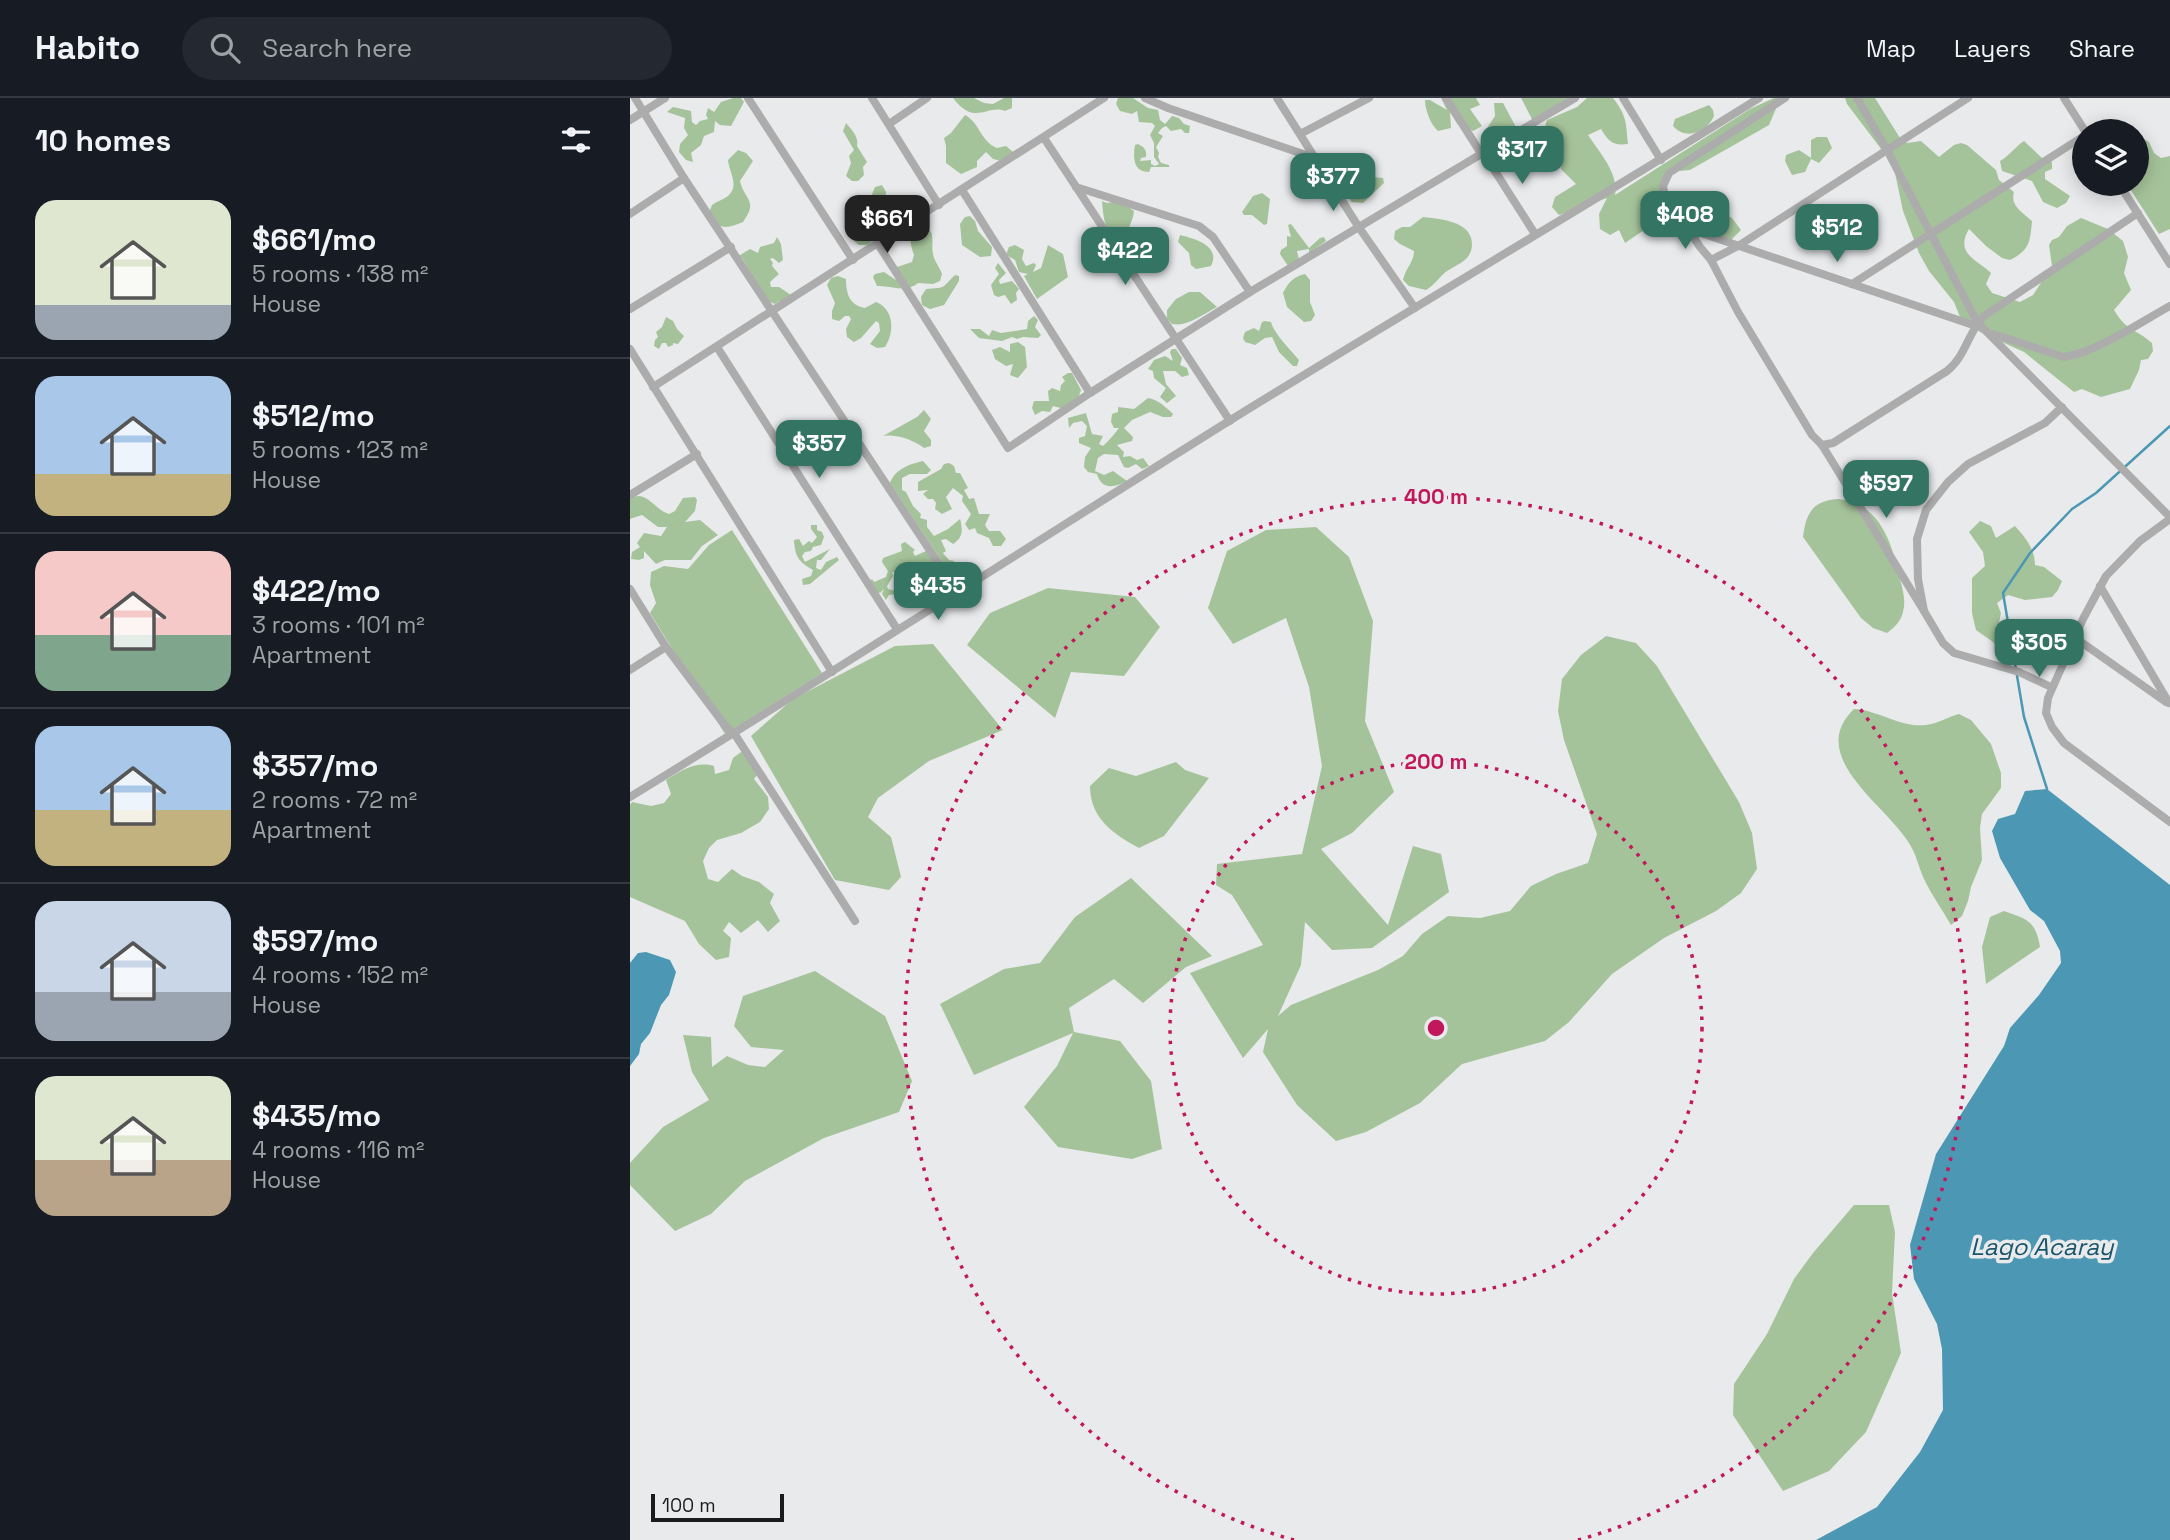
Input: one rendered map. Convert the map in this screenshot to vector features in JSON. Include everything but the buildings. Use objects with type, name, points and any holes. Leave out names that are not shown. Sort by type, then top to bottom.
[{"type":"street","points":[[635,98],[684,178],[958,593]]},
{"type":"street","points":[[630,120],[665,98]]},
{"type":"street","points":[[748,98],[852,260]]},
{"type":"street","points":[[872,98],[939,205]]},
{"type":"street","points":[[889,124],[927,98]]},
{"type":"street","points":[[653,387],[1104,98]]},
{"type":"street","points":[[1145,98],[1315,158]]},
{"type":"street","points":[[1277,98],[1358,226],[1415,308]]},
{"type":"street","points":[[1300,134],[1369,98]]},
{"type":"street","points":[[1446,98],[1535,234]]},
{"type":"street","points":[[878,244],[1008,448],[1250,292],[1575,98]]},
{"type":"street","points":[[1623,98],[1661,160]]},
{"type":"street","points":[[630,797],[1230,421],[1759,98]]},
{"type":"street","points":[[1785,98],[1668,173],[1663,186],[1664,192],[1711,260],[1738,313],[1943,643],[1950,651],[2015,671],[2051,687]]},
{"type":"street","points":[[1857,98],[1932,234],[1977,324]]},
{"type":"street","points":[[1711,260],[1738,246],[1968,98]]},
{"type":"street","points":[[2064,98],[2076,119]]},
{"type":"street","points":[[1044,138],[1230,421]]},
{"type":"street","points":[[1852,284],[2072,142]]},
{"type":"street","points":[[630,214],[684,178]]},
{"type":"street","points":[[1076,187],[1199,226],[1213,237],[1250,292]]},
{"type":"street","points":[[962,190],[1090,393]]},
{"type":"street","points":[[2126,196],[2170,264]]},
{"type":"street","points":[[1822,445],[1833,443],[1955,365],[1984,316],[2137,213]]},
{"type":"street","points":[[1689,229],[1977,324],[1991,333],[2170,518],[2124,555],[2100,586],[2051,687],[2046,713],[2064,743],[2170,822]]},
{"type":"street","points":[[630,309],[730,247]]},
{"type":"street","points":[[1991,333],[2064,357],[2071,356],[2109,340],[2170,306]]},
{"type":"street","points":[[717,347],[897,629]]},
{"type":"street","points":[[630,349],[632,359],[697,454],[832,672]]},
{"type":"street","points":[[1924,611],[1918,579],[1917,539],[1926,510],[1948,482],[1968,464],[2045,423],[2062,407]]},
{"type":"street","points":[[630,495],[697,454]]},
{"type":"street","points":[[2100,586],[2169,704]]},
{"type":"street","points":[[630,589],[666,647],[727,728],[734,733],[855,921]]},
{"type":"street","points":[[2074,637],[2169,704]]},
{"type":"street","points":[[630,670],[666,647]]},
{"type":"green space","points":[[741,98],[744,102],[731,126],[720,125],[715,121],[714,132],[704,136],[701,145],[691,153],[693,162],[686,160],[679,152],[680,144],[688,135],[684,128],[685,118],[667,112],[673,107],[691,111],[692,122],[696,125],[708,119],[708,108],[714,112],[721,102]]},
{"type":"green space","points":[[953,98],[974,98],[993,104],[1004,98],[1012,98],[1012,108],[974,113],[961,107]]},
{"type":"green space","points":[[1118,98],[1133,98],[1148,108],[1158,110],[1160,120],[1165,124],[1172,116],[1190,126],[1189,133],[1181,129],[1171,131],[1166,126],[1158,133],[1163,136],[1156,147],[1158,157],[1161,163],[1169,167],[1151,167],[1149,172],[1137,167],[1134,154],[1135,145],[1138,144],[1146,152],[1146,157],[1140,161],[1151,160],[1151,164],[1155,166],[1159,164],[1154,157],[1154,143],[1150,135],[1155,126],[1152,123],[1139,122],[1137,111],[1132,114],[1120,111],[1116,104]]},
{"type":"green space","points":[[1441,98],[1476,98],[1480,105],[1470,109],[1482,126],[1473,131],[1458,125],[1450,112],[1451,128],[1438,131],[1429,117],[1425,100],[1447,110]]},
{"type":"green space","points":[[1521,98],[1567,98],[1533,121]]},
{"type":"green space","points":[[1587,98],[1613,98],[1625,120],[1628,144],[1612,142],[1601,129],[1588,135],[1611,172],[1615,195],[1750,109],[1774,98],[1787,98],[1778,104],[1769,125],[1690,170],[1668,172],[1664,189],[1666,201],[1681,225],[1655,219],[1640,206],[1647,228],[1625,243],[1619,230],[1610,235],[1600,229],[1599,214],[1607,198],[1559,215],[1552,207],[1555,197],[1576,184],[1561,169],[1546,134],[1547,120],[1577,107]]},
{"type":"green space","points":[[1845,98],[1875,98],[1900,138],[1907,143],[1921,141],[1939,157],[1954,145],[1967,145],[1996,170],[1999,180],[2014,192],[2015,205],[2032,221],[2029,240],[2022,253],[2010,260],[2002,258],[1969,229],[1965,238],[1964,245],[1970,256],[1991,273],[1986,284],[1992,293],[2020,302],[2033,295],[2052,266],[2049,245],[2052,240],[2081,218],[2108,229],[2123,241],[2128,257],[2124,273],[2131,290],[2114,310],[2128,327],[2152,343],[2153,351],[2148,359],[2141,360],[2130,389],[2101,397],[2082,389],[2074,392],[2024,352],[1980,332],[1960,317],[1954,302],[1929,271],[1919,253],[1903,211],[1891,162]]},
{"type":"green space","points":[[1494,103],[1503,103],[1517,129],[1516,143],[1530,136],[1536,146],[1524,159],[1517,160],[1499,172],[1491,156],[1511,145],[1497,149],[1487,128],[1495,116]]},
{"type":"green space","points":[[1709,105],[1714,116],[1711,122],[1696,133],[1684,133],[1673,126],[1675,119]]},
{"type":"green space","points":[[965,115],[991,145],[997,148],[1006,146],[1013,152],[1006,162],[993,159],[986,152],[977,161],[977,167],[961,174],[946,163],[944,138]]},
{"type":"green space","points":[[846,123],[867,162],[863,167],[864,175],[858,181],[852,181],[846,176],[851,163],[849,156],[854,150],[843,131]]},
{"type":"green space","points":[[1827,137],[1832,148],[1819,163],[1811,159],[1805,172],[1792,175],[1785,161],[1786,155],[1799,150],[1811,158],[1811,140]]},
{"type":"green space","points":[[2024,141],[2043,159],[2052,162],[2052,169],[2045,172],[2045,179],[2070,196],[2066,203],[2057,208],[2043,202],[2032,181],[2002,171],[2000,161]]},
{"type":"green space","points":[[2149,142],[2154,153],[2161,158],[2170,156],[2170,229],[2159,234],[2135,196],[2149,196]]},
{"type":"green space","points":[[738,150],[746,153],[753,161],[740,181],[750,209],[743,222],[724,227],[708,215],[712,205],[726,197],[733,188],[728,160]]},
{"type":"green space","points":[[1340,158],[1355,174],[1359,184],[1372,177],[1383,178],[1384,183],[1363,203],[1352,202],[1341,189],[1341,182],[1346,176],[1344,171],[1336,172],[1329,167],[1334,159]]},
{"type":"green space","points":[[882,185],[886,192],[884,206],[890,227],[867,245],[859,245],[848,234],[847,219],[864,214],[875,187]]},
{"type":"green space","points":[[1262,193],[1270,199],[1267,224],[1264,225],[1252,215],[1244,215],[1242,212],[1253,196]]},
{"type":"green space","points":[[1102,201],[1119,201],[1134,211],[1126,239],[1121,244],[1114,242],[1108,231]]},
{"type":"green space","points":[[1724,214],[1732,218],[1741,230],[1731,240],[1724,241],[1708,226],[1715,215]]},
{"type":"green space","points":[[970,216],[978,231],[992,247],[991,256],[980,257],[962,245],[960,224],[965,217]]},
{"type":"green space","points":[[1423,217],[1446,220],[1461,226],[1471,236],[1472,244],[1466,259],[1447,271],[1426,290],[1409,286],[1403,280],[1414,251],[1394,239],[1395,231],[1410,227]]},
{"type":"green space","points":[[921,221],[932,234],[934,258],[942,274],[940,281],[933,284],[918,283],[903,289],[877,286],[873,277],[875,274],[884,272],[896,280],[894,273],[897,267],[912,262],[914,255],[911,236]]},
{"type":"green space","points":[[1291,224],[1309,248],[1320,238],[1324,237],[1326,241],[1309,253],[1309,249],[1297,251],[1300,264],[1288,266],[1280,254],[1287,246],[1287,236],[1291,237],[1288,225]]},
{"type":"green space","points":[[1180,235],[1210,248],[1213,253],[1211,266],[1196,269],[1191,265],[1189,253],[1178,242]]},
{"type":"green space","points":[[777,237],[781,244],[783,260],[779,263],[773,258],[770,259],[779,274],[770,282],[771,287],[779,287],[791,295],[785,304],[768,301],[742,258],[737,257],[750,249],[758,253],[760,247],[774,243]]},
{"type":"green space","points":[[1015,245],[1024,250],[1022,259],[1026,266],[1034,263],[1036,265],[1033,272],[1041,268],[1048,245],[1063,254],[1068,277],[1037,299],[1024,276],[1028,274],[1019,272],[1015,260],[1006,255],[1009,247]]},
{"type":"green space","points":[[998,263],[1006,273],[999,280],[1000,284],[1012,281],[1019,289],[1016,293],[1017,300],[1011,304],[1005,295],[994,295],[991,285],[999,274],[995,268]]},
{"type":"green space","points":[[1305,274],[1310,280],[1310,302],[1315,315],[1311,321],[1304,322],[1287,307],[1283,293],[1292,280]]},
{"type":"green space","points":[[955,275],[959,276],[959,281],[944,305],[930,309],[922,305],[921,297],[926,289],[942,287]]},
{"type":"green space","points":[[838,276],[846,279],[848,294],[855,304],[865,308],[876,302],[886,310],[891,328],[885,347],[877,348],[870,344],[880,331],[876,321],[854,342],[847,337],[846,329],[851,319],[849,316],[839,321],[832,319],[835,303],[827,285],[831,278]]},
{"type":"green space","points":[[1189,292],[1200,292],[1217,307],[1190,322],[1172,324],[1167,318],[1167,310],[1176,299]]},
{"type":"green space","points":[[1034,316],[1038,320],[1035,327],[1041,335],[1038,338],[1012,337],[1002,341],[979,338],[970,329],[980,329],[989,336],[992,330],[1001,333],[1027,329],[1028,321]]},
{"type":"green space","points":[[666,317],[673,321],[684,336],[678,344],[673,343],[668,347],[666,343],[662,343],[659,349],[654,346],[658,337],[656,332],[662,327]]},
{"type":"green space","points":[[1265,321],[1271,322],[1279,337],[1299,360],[1297,366],[1293,366],[1279,352],[1272,337],[1255,345],[1245,342],[1245,332],[1254,328],[1259,331]]},
{"type":"green space","points":[[1018,342],[1025,347],[1027,367],[1018,378],[1010,375],[1013,364],[1006,366],[995,359],[992,350],[1000,347],[1010,352],[1010,344]]},
{"type":"green space","points":[[1176,349],[1182,358],[1180,365],[1187,368],[1189,375],[1182,377],[1175,371],[1163,371],[1166,384],[1176,396],[1167,403],[1160,397],[1166,388],[1154,378],[1153,371],[1148,369],[1154,360],[1165,356],[1173,361],[1170,352]]},
{"type":"green space","points":[[1072,373],[1081,390],[1077,401],[1064,409],[1053,406],[1050,412],[1042,411],[1035,415],[1032,408],[1034,401],[1049,401],[1048,391],[1052,388],[1060,391],[1065,381],[1062,377]]},
{"type":"green space","points":[[1148,398],[1173,414],[1171,417],[1163,417],[1150,412],[1132,420],[1124,428],[1133,437],[1132,441],[1117,445],[1124,452],[1123,457],[1130,456],[1137,460],[1143,458],[1149,466],[1142,469],[1136,464],[1124,467],[1118,455],[1104,454],[1098,458],[1095,471],[1104,475],[1113,471],[1127,481],[1114,486],[1102,483],[1097,474],[1088,472],[1084,467],[1085,457],[1091,448],[1079,443],[1079,438],[1085,436],[1087,426],[1082,421],[1073,423],[1069,428],[1068,418],[1086,413],[1092,434],[1103,436],[1099,444],[1103,446],[1119,428],[1114,428],[1111,422],[1112,414],[1118,412],[1118,407],[1134,409]]},
{"type":"green space","points":[[924,410],[931,419],[924,431],[931,440],[931,446],[924,448],[905,438],[883,436],[917,417]]},
{"type":"green space","points":[[923,461],[931,470],[927,474],[910,474],[902,478],[902,490],[921,514],[920,518],[927,520],[927,527],[934,536],[960,519],[962,530],[959,539],[953,544],[946,539],[941,540],[946,551],[943,553],[958,567],[958,573],[953,578],[890,483],[899,471]]},
{"type":"green space","points":[[949,463],[954,466],[956,473],[960,473],[968,488],[964,490],[969,499],[974,498],[979,514],[990,514],[985,525],[989,531],[1000,531],[1006,539],[1001,546],[993,546],[989,538],[977,533],[975,528],[969,530],[965,524],[971,514],[962,501],[963,496],[953,488],[946,497],[952,509],[942,514],[935,509],[936,503],[933,499],[928,499],[923,494],[928,490],[918,491],[918,482]]},
{"type":"green space","points":[[639,496],[669,514],[675,511],[683,498],[695,497],[695,511],[685,522],[700,520],[718,535],[702,546],[691,560],[665,560],[656,564],[644,551],[644,558],[631,559],[632,552],[640,547],[637,543],[644,533],[661,536],[667,527],[658,527],[642,515],[630,519],[630,497]]},
{"type":"green space","points":[[1839,499],[1853,502],[1875,517],[1893,552],[1904,604],[1899,621],[1887,633],[1873,628],[1861,618],[1803,537],[1812,509],[1823,502]]},
{"type":"green space","points":[[1980,521],[1991,526],[1996,538],[2015,526],[2026,539],[2035,565],[2044,567],[2062,581],[2052,597],[2025,600],[2008,595],[1997,603],[2001,613],[1999,623],[2013,646],[2001,652],[1993,642],[1976,630],[1972,613],[1972,578],[1985,566],[1983,552],[1969,532]]},
{"type":"green space","points":[[811,525],[817,525],[817,530],[822,532],[824,537],[821,545],[805,552],[802,556],[805,562],[830,549],[821,560],[817,560],[816,568],[821,570],[826,562],[837,557],[839,560],[810,584],[803,585],[802,579],[811,576],[813,570],[799,558],[794,540],[799,539],[803,546],[809,541],[812,543],[817,537]]},
{"type":"green space","points":[[1316,527],[1349,557],[1373,621],[1365,721],[1394,792],[1352,833],[1321,849],[1388,925],[1413,846],[1441,854],[1449,892],[1372,948],[1332,950],[1305,922],[1301,965],[1278,1016],[1291,1005],[1378,970],[1403,956],[1422,934],[1448,916],[1480,918],[1510,911],[1531,886],[1588,863],[1597,834],[1564,740],[1558,711],[1562,679],[1581,655],[1606,636],[1636,643],[1657,666],[1739,802],[1752,833],[1757,869],[1741,893],[1716,911],[1664,938],[1612,974],[1569,1022],[1545,1041],[1462,1064],[1420,1103],[1366,1132],[1336,1141],[1297,1105],[1263,1052],[1268,1029],[1243,1058],[1190,973],[1263,945],[1232,895],[1216,885],[1217,864],[1302,854],[1322,766],[1309,687],[1286,618],[1233,644],[1208,608],[1227,551],[1266,530]]},
{"type":"green space","points":[[732,530],[822,673],[725,734],[650,613],[656,603],[650,585],[651,572],[664,566],[688,569],[709,545]]},
{"type":"green space","points":[[905,542],[915,550],[915,556],[926,551],[935,561],[935,565],[929,569],[932,577],[938,577],[938,583],[935,586],[932,584],[932,595],[927,602],[923,596],[919,599],[912,593],[914,586],[925,584],[922,573],[915,566],[914,569],[905,566],[899,572],[892,572],[893,576],[887,586],[888,589],[896,591],[903,577],[910,577],[915,582],[910,584],[909,593],[905,593],[903,600],[896,594],[889,595],[886,600],[882,594],[884,589],[880,593],[876,592],[869,581],[872,579],[874,582],[886,577],[888,571],[882,562],[883,558],[902,551],[901,544]]},
{"type":"green space","points":[[1048,588],[1135,597],[1160,627],[1124,676],[1071,672],[1055,718],[967,645],[990,613]]},
{"type":"green space","points":[[933,644],[1003,730],[929,761],[878,798],[868,817],[891,837],[901,877],[889,890],[835,880],[751,736],[793,699],[895,646]]},
{"type":"green space","points":[[1854,709],[1917,725],[1934,723],[1959,714],[1971,720],[1991,744],[2001,773],[2001,788],[1982,814],[1982,860],[1962,916],[1951,925],[1926,883],[1909,843],[1854,779],[1844,762],[1839,744],[1841,727]]},
{"type":"green space","points":[[741,752],[750,757],[761,770],[754,779],[768,797],[769,809],[760,822],[741,833],[717,840],[709,848],[703,861],[708,879],[718,882],[732,869],[759,882],[774,894],[770,903],[780,921],[768,932],[758,920],[741,933],[729,922],[723,931],[731,938],[729,957],[716,960],[699,944],[685,921],[630,897],[630,805],[632,802],[651,806],[664,803],[671,794],[666,780],[695,766],[714,766],[715,774],[729,770],[733,758]]},
{"type":"green space","points":[[1176,762],[1185,770],[1209,778],[1164,836],[1139,848],[1105,824],[1094,807],[1090,786],[1109,768],[1136,776]]},
{"type":"green space","points":[[1131,878],[1212,956],[1186,967],[1143,1003],[1114,979],[1069,1008],[1074,1032],[1120,1041],[1151,1081],[1162,1149],[1132,1159],[1058,1147],[1024,1107],[1057,1066],[1073,1033],[974,1075],[940,1004],[1004,969],[1040,963],[1075,917]]},
{"type":"green space","points":[[2004,911],[2019,916],[2033,926],[2040,947],[1986,984],[1982,947],[1990,917]]},
{"type":"green space","points":[[815,971],[885,1016],[912,1081],[899,1112],[824,1138],[745,1181],[711,1214],[675,1231],[630,1185],[630,1163],[663,1127],[709,1100],[692,1072],[683,1035],[711,1037],[712,1067],[727,1056],[748,1065],[765,1067],[784,1050],[751,1047],[734,1026],[743,996]]},
{"type":"green space","points":[[1854,1205],[1889,1205],[1895,1232],[1892,1293],[1901,1353],[1866,1432],[1829,1471],[1783,1491],[1733,1415],[1734,1384],[1767,1334],[1794,1279]]},
{"type":"water","name":"Lago Acaray","points":[[2047,789],[2170,885],[2170,1540],[1816,1540],[1877,1507],[1920,1452],[1943,1410],[1942,1349],[1937,1324],[1914,1279],[1910,1245],[1936,1154],[2004,1046],[2010,1028],[2039,995],[2061,963],[2060,951],[2044,921],[2030,910],[2000,858],[1992,831],[1998,819],[2015,814],[2025,791]]},
{"type":"water","points":[[646,952],[670,960],[676,972],[669,995],[661,1005],[650,1033],[630,1066],[630,963],[638,953]]},
{"type":"waterway","points":[[2047,789],[2024,717],[2003,593],[2030,553],[2072,509],[2096,493],[2170,426]]}]
